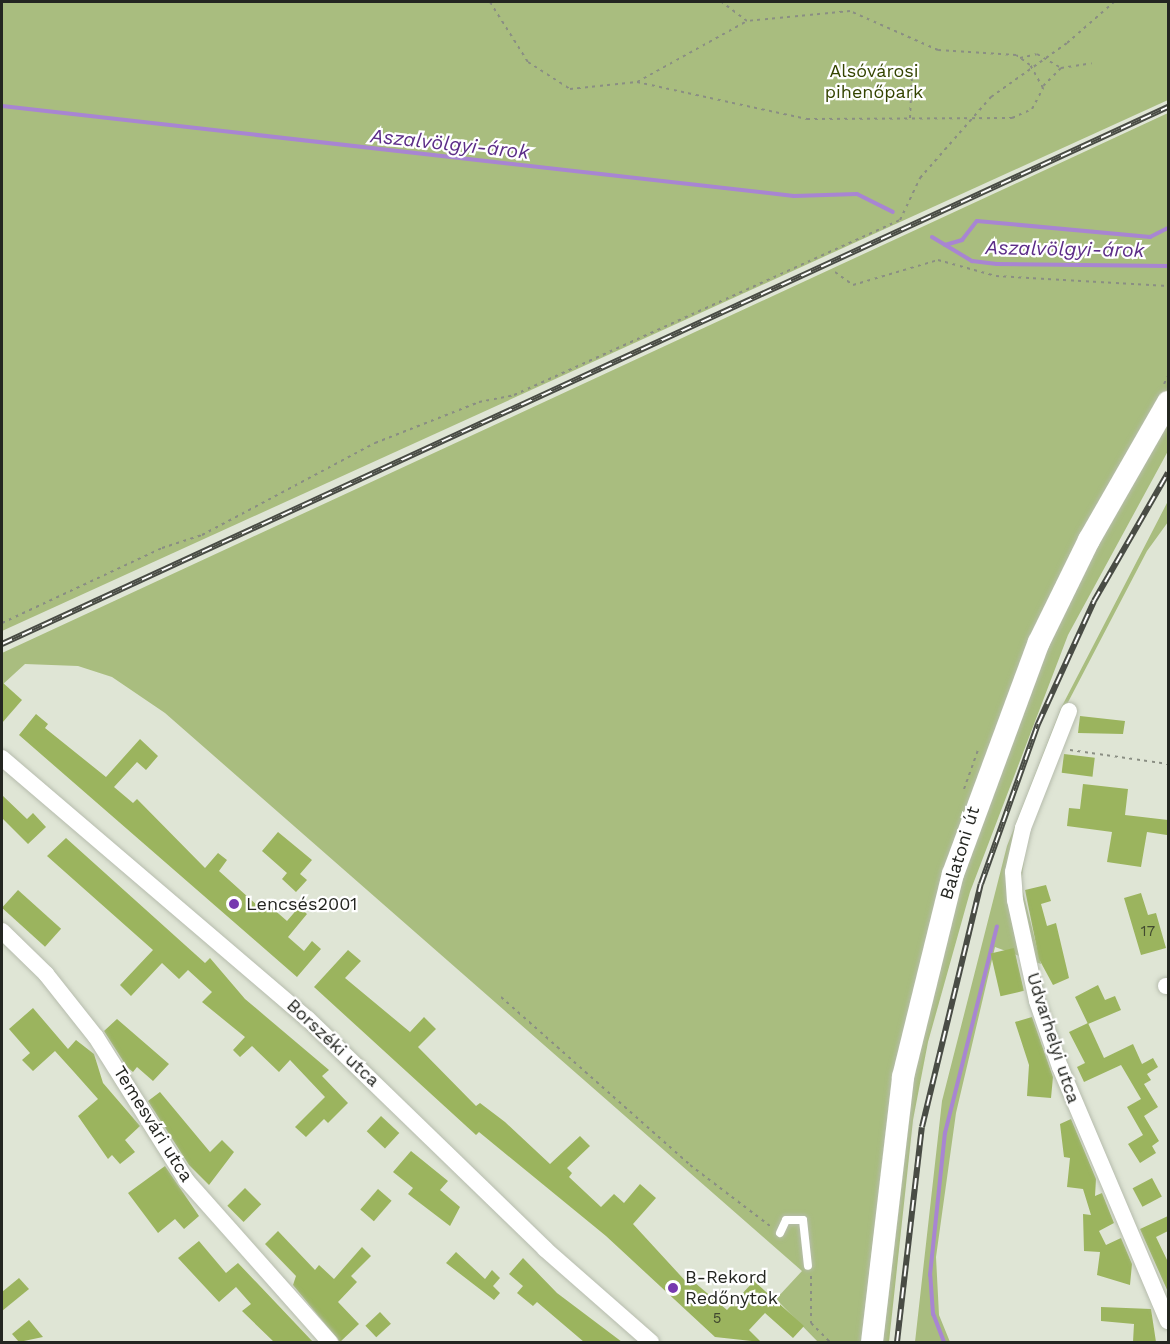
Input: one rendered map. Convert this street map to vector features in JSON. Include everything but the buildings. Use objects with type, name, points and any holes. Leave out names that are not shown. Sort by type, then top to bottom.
[{"type":"main road","name":"Balatoni út","points":[[872,1342],[903,1077],[963,842],[1040,642],[1089,540],[1168,402]]},
{"type":"street","name":"Udvarhelyi utca","points":[[1069,711],[1052,747],[1014,862],[1019,921],[1037,1001],[1060,1067],[1168,1321]]},
{"type":"street","name":"Borszéki utca","points":[[2,758],[308,1019],[545,1249],[651,1342]]},
{"type":"street","name":"Temesvári utca","points":[[2,931],[46,974],[96,1037],[186,1180],[330,1342]]},
{"type":"lane","points":[[780,1233],[786,1220],[803,1220],[808,1266]]},
{"type":"path","points":[[490,2],[528,62],[570,89],[635,82],[807,119],[1012,118],[1032,109],[1042,87],[1061,68],[1092,63]]},
{"type":"path","points":[[722,2],[747,21]]},
{"type":"path","points":[[2,623],[162,548],[202,536],[375,443],[479,402],[514,395],[900,220],[920,178],[972,118],[1030,65],[1046,56],[1114,2]]},
{"type":"path","points":[[635,82],[747,21],[850,11],[938,50],[1020,58],[1046,56],[1061,68]]},
{"type":"path","points":[[1020,58],[1030,65],[1042,87]]},
{"type":"path","points":[[910,118],[912,75]]},
{"type":"path","points":[[835,272],[853,285],[938,260],[996,276],[1168,286]]},
{"type":"path","points":[[1052,747],[1168,764]]},
{"type":"path","points":[[501,998],[690,1165],[780,1233]]},
{"type":"path","points":[[808,1266],[811,1323],[830,1342]]},
{"type":"green space","name":"Alsóvárosi pihenőpark","points":[[2,2],[1168,2],[1168,100],[2,631]]},
{"type":"green space","points":[[1168,113],[1168,451],[1068,635],[970,892],[928,1042],[913,1120],[889,1342],[818,1342],[776,1299],[802,1271],[165,713],[112,677],[78,666],[25,664],[2,685],[2,653]]},
{"type":"green space","points":[[1168,501],[1168,522],[1147,551],[1065,708],[1029,823],[1021,884],[1041,964],[995,947],[956,1113],[936,1257],[939,1315],[950,1342],[915,1342],[942,1101],[1007,846],[1061,708]]},
{"type":"waterway","name":"Aszalvölgyi-árok","points":[[2,106],[794,196],[857,194],[893,212]]},
{"type":"waterway","points":[[945,245],[962,240],[977,221],[1150,237],[1168,228]]},
{"type":"waterway","name":"Aszalvölgyi-árok","points":[[932,237],[972,261],[997,264],[1168,266]]},
{"type":"waterway","points":[[944,1342],[933,1314],[930,1275],[945,1133],[997,926]]},
{"type":"railway","points":[[2,644],[1168,107]]},
{"type":"railway","points":[[897,1342],[922,1127],[981,884],[1038,724],[1094,601],[1168,473]]},
{"type":"place","name":"Lencsés2001","points":[[234,904]]},
{"type":"place","name":"B-Rekord Redőnytok","points":[[673,1288]]}]
